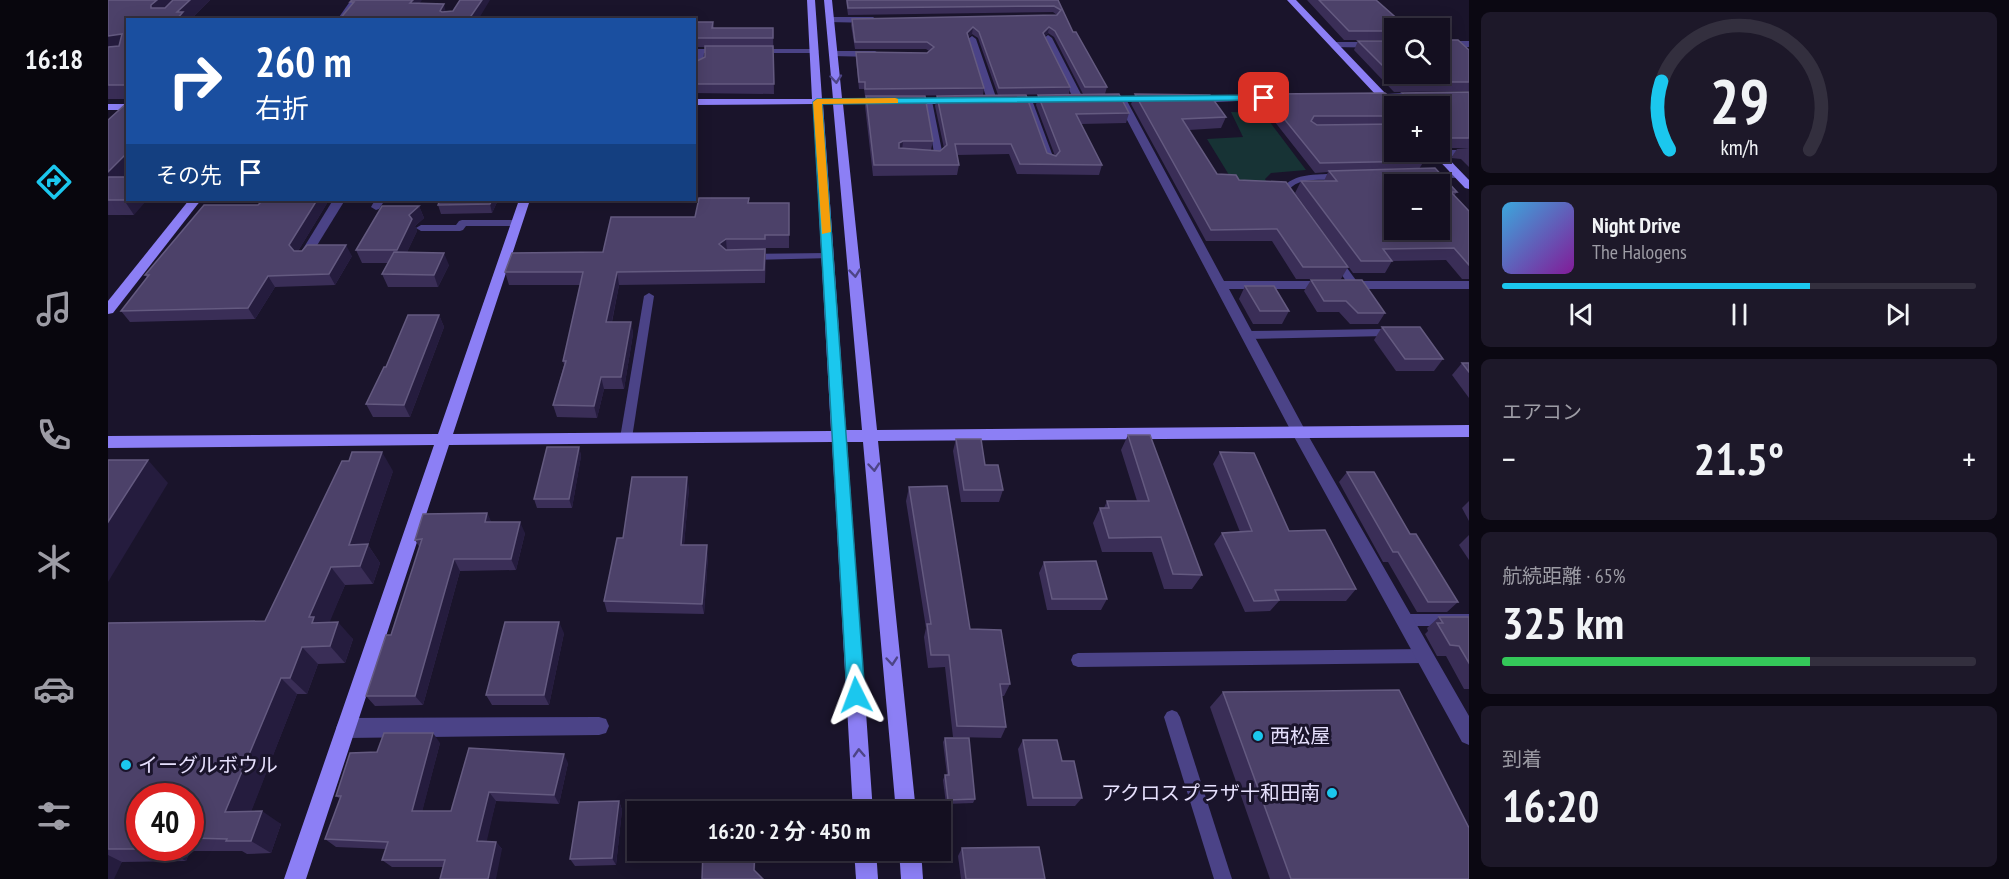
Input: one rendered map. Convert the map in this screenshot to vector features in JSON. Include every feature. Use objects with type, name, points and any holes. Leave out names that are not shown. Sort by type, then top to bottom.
[{"type":"street","points":[[342,18],[355,0]]},
{"type":"street","points":[[811,0],[862,801]]},
{"type":"street","points":[[828,0],[905,801]]},
{"type":"street","points":[[1291,0],[1383,97]]},
{"type":"street","points":[[831,20],[889,20]]},
{"type":"street","points":[[1048,38],[1079,100]]},
{"type":"street","points":[[972,39],[982,100]]},
{"type":"street","points":[[1450,44],[1469,44]]},
{"type":"street","points":[[1334,45],[1384,45]]},
{"type":"street","points":[[834,54],[891,54]]},
{"type":"street","points":[[1359,97],[1383,97]]},
{"type":"street","points":[[1181,99],[1300,98]]},
{"type":"street","points":[[1121,99],[1299,433],[1469,735]]},
{"type":"street","points":[[696,102],[1169,99]]},
{"type":"street","points":[[108,107],[126,107]]},
{"type":"street","points":[[1450,152],[1469,153]]},
{"type":"street","points":[[1446,162],[1469,186]]},
{"type":"street","points":[[108,310],[194,201]]},
{"type":"street","points":[[304,257],[338,201]]},
{"type":"street","points":[[295,879],[524,201]]},
{"type":"street","points":[[1220,285],[1469,285]]},
{"type":"street","points":[[108,442],[1469,431]]},
{"type":"street","points":[[346,728],[599,726]]},
{"type":"street","points":[[866,861],[867,879]]},
{"type":"street","points":[[911,861],[912,879]]},
{"type":"lane","points":[[699,66],[701,51],[735,51]]},
{"type":"lane","points":[[747,51],[815,51]]},
{"type":"lane","points":[[1028,100],[1052,162]]},
{"type":"lane","points":[[921,156],[939,156],[928,101]]},
{"type":"lane","points":[[1450,175],[1458,175]]},
{"type":"lane","points":[[1299,209],[1285,190],[1289,183],[1307,178],[1353,177]]},
{"type":"lane","points":[[421,228],[460,228],[462,223],[516,223]]},
{"type":"lane","points":[[1327,247],[1354,285]]},
{"type":"lane","points":[[739,257],[828,256]]},
{"type":"lane","points":[[626,438],[649,296]]},
{"type":"lane","points":[[1247,336],[1383,333]]},
{"type":"lane","points":[[1406,620],[1469,620]]},
{"type":"lane","points":[[1077,660],[1425,656]]},
{"type":"lane","points":[[1172,717],[1223,879]]},
{"type":"green space","points":[[1231,112],[1263,113],[1306,170],[1271,173],[1265,179],[1270,189],[1237,188],[1207,139],[1243,137]]},
{"type":"building","points":[[108,0],[157,0],[151,8],[165,8],[173,0],[190,0],[177,12],[183,12],[178,18],[126,18],[126,85],[108,85],[108,47],[119,46],[122,34],[108,36]]},
{"type":"building","points":[[352,0],[413,0],[410,3],[444,4],[440,11],[442,12],[453,11],[460,0],[482,0],[470,18],[341,18],[354,2],[350,2]]},
{"type":"building","points":[[847,0],[1058,0],[1073,32],[1076,32],[1107,87],[1085,87],[1055,31],[1049,27],[1043,33],[1070,87],[999,88],[979,32],[973,27],[967,33],[984,88],[865,89],[865,82],[859,82],[856,52],[927,53],[934,47],[927,42],[855,42],[852,19],[1057,15],[1061,10],[1054,6],[848,8]]},
{"type":"building","points":[[1319,0],[1376,0],[1396,18],[1384,18],[1384,31],[1349,31]]},
{"type":"building","points":[[696,22],[713,22],[712,28],[773,28],[773,38],[696,38]]},
{"type":"building","points":[[1450,40],[1458,40],[1469,50],[1469,82],[1450,82]]},
{"type":"building","points":[[1358,41],[1384,41],[1384,67]]},
{"type":"building","points":[[705,46],[773,46],[774,84],[696,84],[696,60],[705,57]]},
{"type":"building","points":[[1469,92],[1469,138],[1450,138],[1450,96],[1405,96],[1402,93]]},
{"type":"building","points":[[1385,93],[1389,96],[1384,96],[1384,116],[1314,116],[1311,121],[1317,125],[1384,124],[1384,162],[1320,163],[1264,94]]},
{"type":"building","points":[[1119,94],[1129,113],[1076,114],[1102,165],[1020,164],[1011,144],[955,144],[959,165],[874,165],[866,96],[925,96],[933,141],[903,141],[899,143],[899,148],[940,151],[947,145],[937,96],[1026,95],[1047,153],[1056,156],[1060,151],[1038,95]]},
{"type":"building","points":[[1135,94],[1210,95],[1226,117],[1182,119],[1217,174],[1236,175],[1239,180],[1286,182],[1348,267],[1303,267],[1277,229],[1211,230]]},
{"type":"building","points":[[126,104],[126,154],[108,172],[108,120]]},
{"type":"building","points":[[1435,168],[1440,174],[1384,174],[1384,240],[1450,240],[1450,184],[1457,192],[1451,192],[1469,211],[1469,265],[1454,248],[1383,249],[1392,261],[1361,261],[1301,181],[1337,181],[1329,171]]},
{"type":"building","points":[[108,177],[126,177],[126,198],[108,200]]},
{"type":"building","points":[[699,198],[749,198],[748,203],[789,203],[789,235],[765,235],[765,239],[726,239],[719,244],[726,250],[765,249],[764,270],[617,272],[606,322],[631,322],[621,377],[601,377],[594,406],[553,405],[566,361],[563,361],[583,272],[505,272],[512,253],[603,252],[611,217],[695,217]]},
{"type":"building","points":[[262,201],[316,201],[289,245],[294,251],[302,251],[307,245],[346,245],[329,274],[268,276],[248,308],[121,311],[149,275],[145,275],[204,205],[258,205]]},
{"type":"building","points":[[440,201],[492,201],[490,204],[438,205]]},
{"type":"building","points":[[382,206],[419,206],[409,215],[412,219],[397,250],[356,250]]},
{"type":"building","points":[[394,252],[444,253],[434,275],[382,274]]},
{"type":"building","points":[[1311,280],[1362,280],[1385,313],[1358,313],[1346,301],[1324,301]]},
{"type":"building","points":[[1245,286],[1274,286],[1289,311],[1260,311]]},
{"type":"building","points":[[408,315],[439,315],[404,405],[366,404],[386,367]]},
{"type":"building","points":[[1382,327],[1420,327],[1443,359],[1405,359]]},
{"type":"building","points":[[1462,363],[1469,363],[1469,372]]},
{"type":"building","points":[[1128,435],[1150,435],[1202,575],[1173,574],[1161,537],[1109,538],[1100,508],[1109,508],[1107,501],[1149,501]]},
{"type":"building","points":[[956,439],[981,439],[985,465],[998,465],[1003,490],[964,490]]},
{"type":"building","points":[[547,447],[579,447],[569,499],[534,499]]},
{"type":"building","points":[[352,452],[382,452],[349,545],[368,544],[360,566],[331,567],[309,617],[314,617],[312,623],[338,622],[330,646],[302,647],[290,678],[281,678],[225,812],[262,811],[251,841],[204,838],[204,783],[126,783],[126,849],[108,849],[108,623],[265,621],[342,461],[349,461]]},
{"type":"building","points":[[1220,452],[1254,453],[1289,531],[1325,530],[1356,589],[1275,590],[1279,600],[1254,601],[1222,533],[1252,531]]},
{"type":"building","points":[[108,460],[148,460],[108,522]]},
{"type":"building","points":[[1347,472],[1374,472],[1410,534],[1416,534],[1458,602],[1428,602],[1398,552],[1393,552]]},
{"type":"building","points":[[632,477],[687,477],[681,545],[707,545],[702,604],[604,601],[617,538],[623,538]]},
{"type":"building","points":[[947,486],[970,629],[1001,630],[1010,684],[1000,684],[1006,727],[957,726],[949,655],[931,655],[927,624],[931,624],[909,487]]},
{"type":"building","points":[[487,513],[485,522],[520,522],[511,559],[454,559],[415,696],[366,696],[386,635],[391,635],[422,539],[415,540],[423,514]]},
{"type":"building","points":[[1096,561],[1107,599],[1052,599],[1044,562]]},
{"type":"building","points":[[1439,617],[1469,617],[1469,663],[1459,646],[1450,645],[1437,623],[1443,623]]},
{"type":"building","points":[[505,622],[559,622],[544,695],[486,695]]},
{"type":"building","name":"アクロスプラザ十和田南","points":[[1399,690],[1469,828],[1469,879],[1291,879],[1223,692]]},
{"type":"building","points":[[384,733],[433,733],[412,811],[451,811],[469,748],[564,754],[554,795],[489,792],[477,841],[496,842],[488,879],[440,879],[445,860],[382,860],[388,842],[325,839],[341,796],[336,796],[350,753],[377,752]]},
{"type":"building","points":[[945,738],[969,738],[975,799],[948,800],[945,775],[949,775]]},
{"type":"building","points":[[1023,740],[1057,740],[1062,761],[1074,761],[1082,798],[1033,798]]},
{"type":"building","points":[[619,801],[612,858],[570,859],[579,802]]},
{"type":"building","points":[[1039,847],[1045,879],[966,879],[962,848]]},
{"type":"building","points":[[703,861],[754,861],[754,870],[763,879],[702,879]]},
{"type":"slow traffic","points":[[826,232],[817,102],[895,101]]},
{"type":"place","name":"西松屋","points":[[1258,736]]},
{"type":"place","name":"イーグルボウル","points":[[126,765]]},
{"type":"place","name":"アクロスプラザ十和田南","points":[[1332,793]]},
{"type":"route","points":[[856,695],[817,102],[1264,98]]}]
